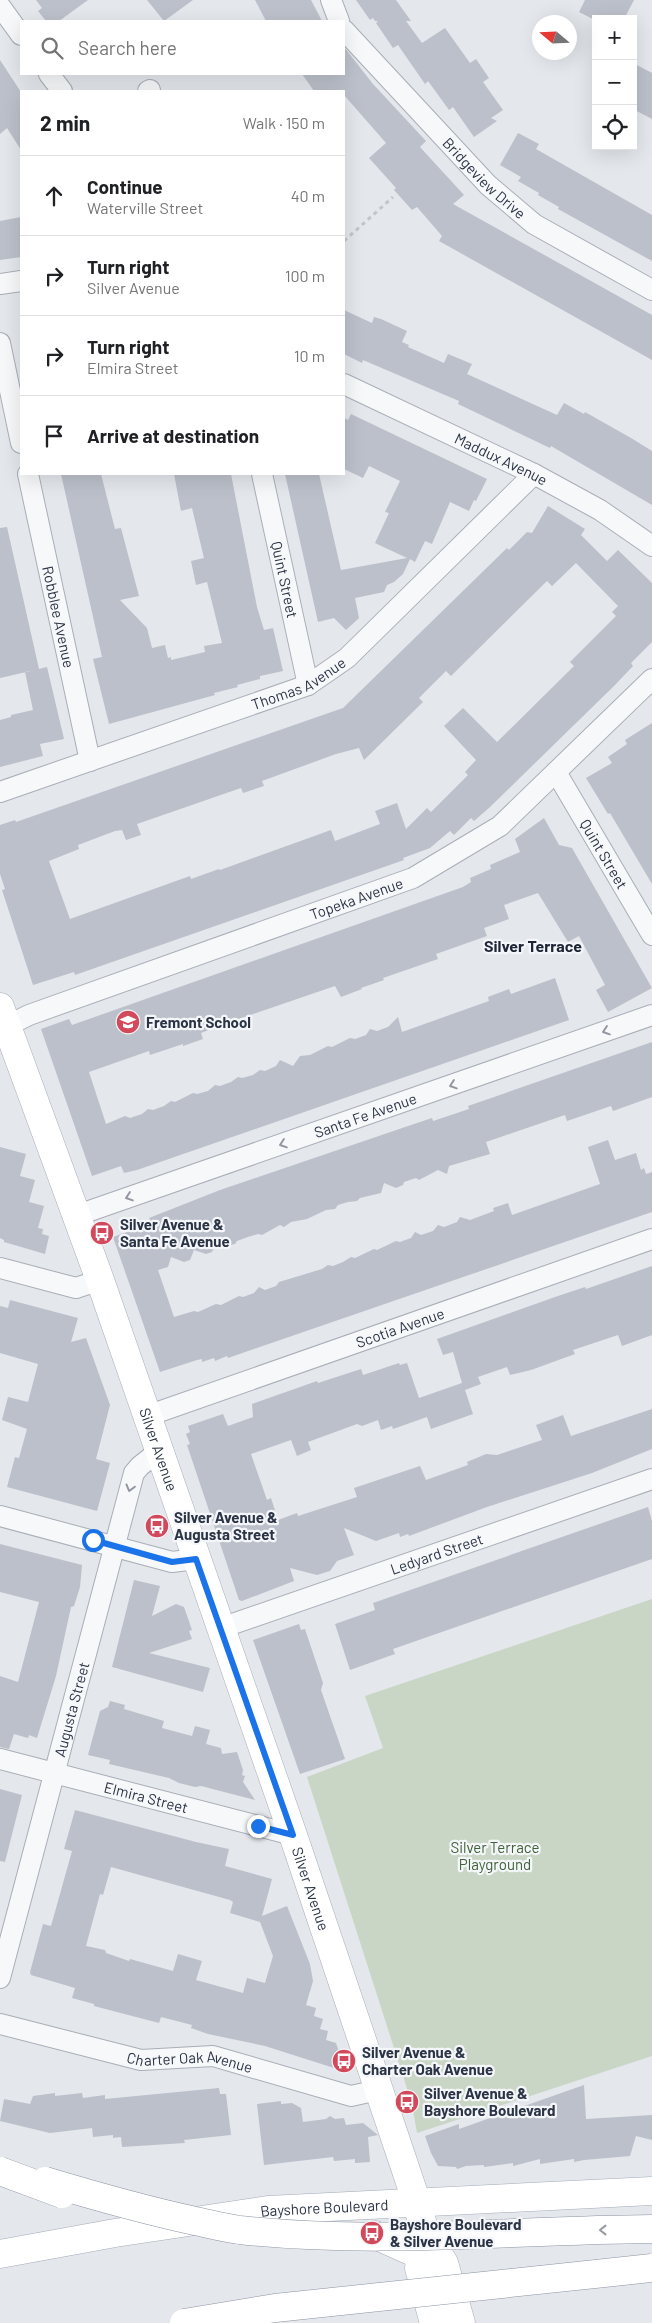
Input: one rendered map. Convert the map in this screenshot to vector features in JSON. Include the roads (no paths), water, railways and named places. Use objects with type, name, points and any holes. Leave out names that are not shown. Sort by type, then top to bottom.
[{"type":"main road","name":"Silver Avenue","points":[[3,1017],[78,1215],[293,1835],[433,2254],[461,2323]]},
{"type":"main road","points":[[0,2171],[42,2188],[106,2207],[171,2224],[237,2238],[319,2245],[399,2247],[433,2254]]},
{"type":"main road","points":[[45,2180],[109,2200],[237,2230],[322,2237],[396,2238],[575,2230],[652,2229]]},
{"type":"main road","name":"Bayshore Boulevard","points":[[0,2254],[203,2219],[268,2210],[652,2190]]},
{"type":"main road","points":[[309,2207],[433,2254]]},
{"type":"main road","name":"Silver Avenue","points":[[433,2254],[434,2323]]},
{"type":"main road","points":[[184,2323],[274,2308],[652,2268]]},
{"type":"main road","points":[[266,2323],[367,2296],[435,2286],[571,2272],[652,2268]]},
{"type":"street","points":[[331,0],[338,20]]},
{"type":"street","points":[[0,6],[20,34]]},
{"type":"street","name":"Bridgeview Drive","points":[[345,31],[488,185],[534,224],[652,290]]},
{"type":"street","points":[[50,75],[61,90]]},
{"type":"street","points":[[0,284],[20,281]]},
{"type":"street","points":[[0,343],[20,437]]},
{"type":"street","name":"Maddux Avenue","points":[[345,384],[534,474],[600,510],[652,546]]},
{"type":"street","name":"Thomas Avenue","points":[[0,792],[308,685],[347,658],[534,474]]},
{"type":"street","name":"Robblee Avenue","points":[[28,475],[90,762]]},
{"type":"street","name":"Quint Street","points":[[262,475],[308,685]]},
{"type":"street","name":"Topeka Avenue","points":[[3,1017],[29,1015],[413,878],[500,826],[652,679]]},
{"type":"street","name":"Quint Street","points":[[556,772],[652,935]]},
{"type":"street","name":"Santa Fe Avenue","points":[[78,1215],[652,1015]]},
{"type":"street","name":"Scotia Avenue","points":[[147,1416],[652,1239]]},
{"type":"street","points":[[0,1268],[76,1288],[100,1280]]},
{"type":"street","name":"Augusta Street","points":[[0,1978],[134,1473],[140,1466],[159,1452]]},
{"type":"street","name":"Ledyard Street","points":[[221,1628],[652,1478]]},
{"type":"street","points":[[0,1516],[172,1562],[196,1559]]},
{"type":"street","name":"Elmira Street","points":[[0,1759],[293,1835]]},
{"type":"street","name":"Charter Oak Avenue","points":[[0,2024],[141,2060],[213,2056],[351,2096],[378,2090]]},
{"type":"place","name":"Fremont School","points":[[128,1022]]},
{"type":"place","name":"Silver Avenue & Santa Fe Avenue","points":[[102,1233]]},
{"type":"place","name":"Silver Avenue & Augusta Street","points":[[157,1526]]},
{"type":"place","name":"Silver Avenue & Charter Oak Avenue","points":[[344,2061]]},
{"type":"place","name":"Silver Avenue & Bayshore Boulevard","points":[[407,2102]]},
{"type":"place","name":"Bayshore Boulevard & Silver Avenue","points":[[372,2233]]},
{"type":"district","name":"Silver Terrace","points":[[533,945]]},
{"type":"park label","name":"Silver Terrace Playground","points":[[495,1856]]}]
